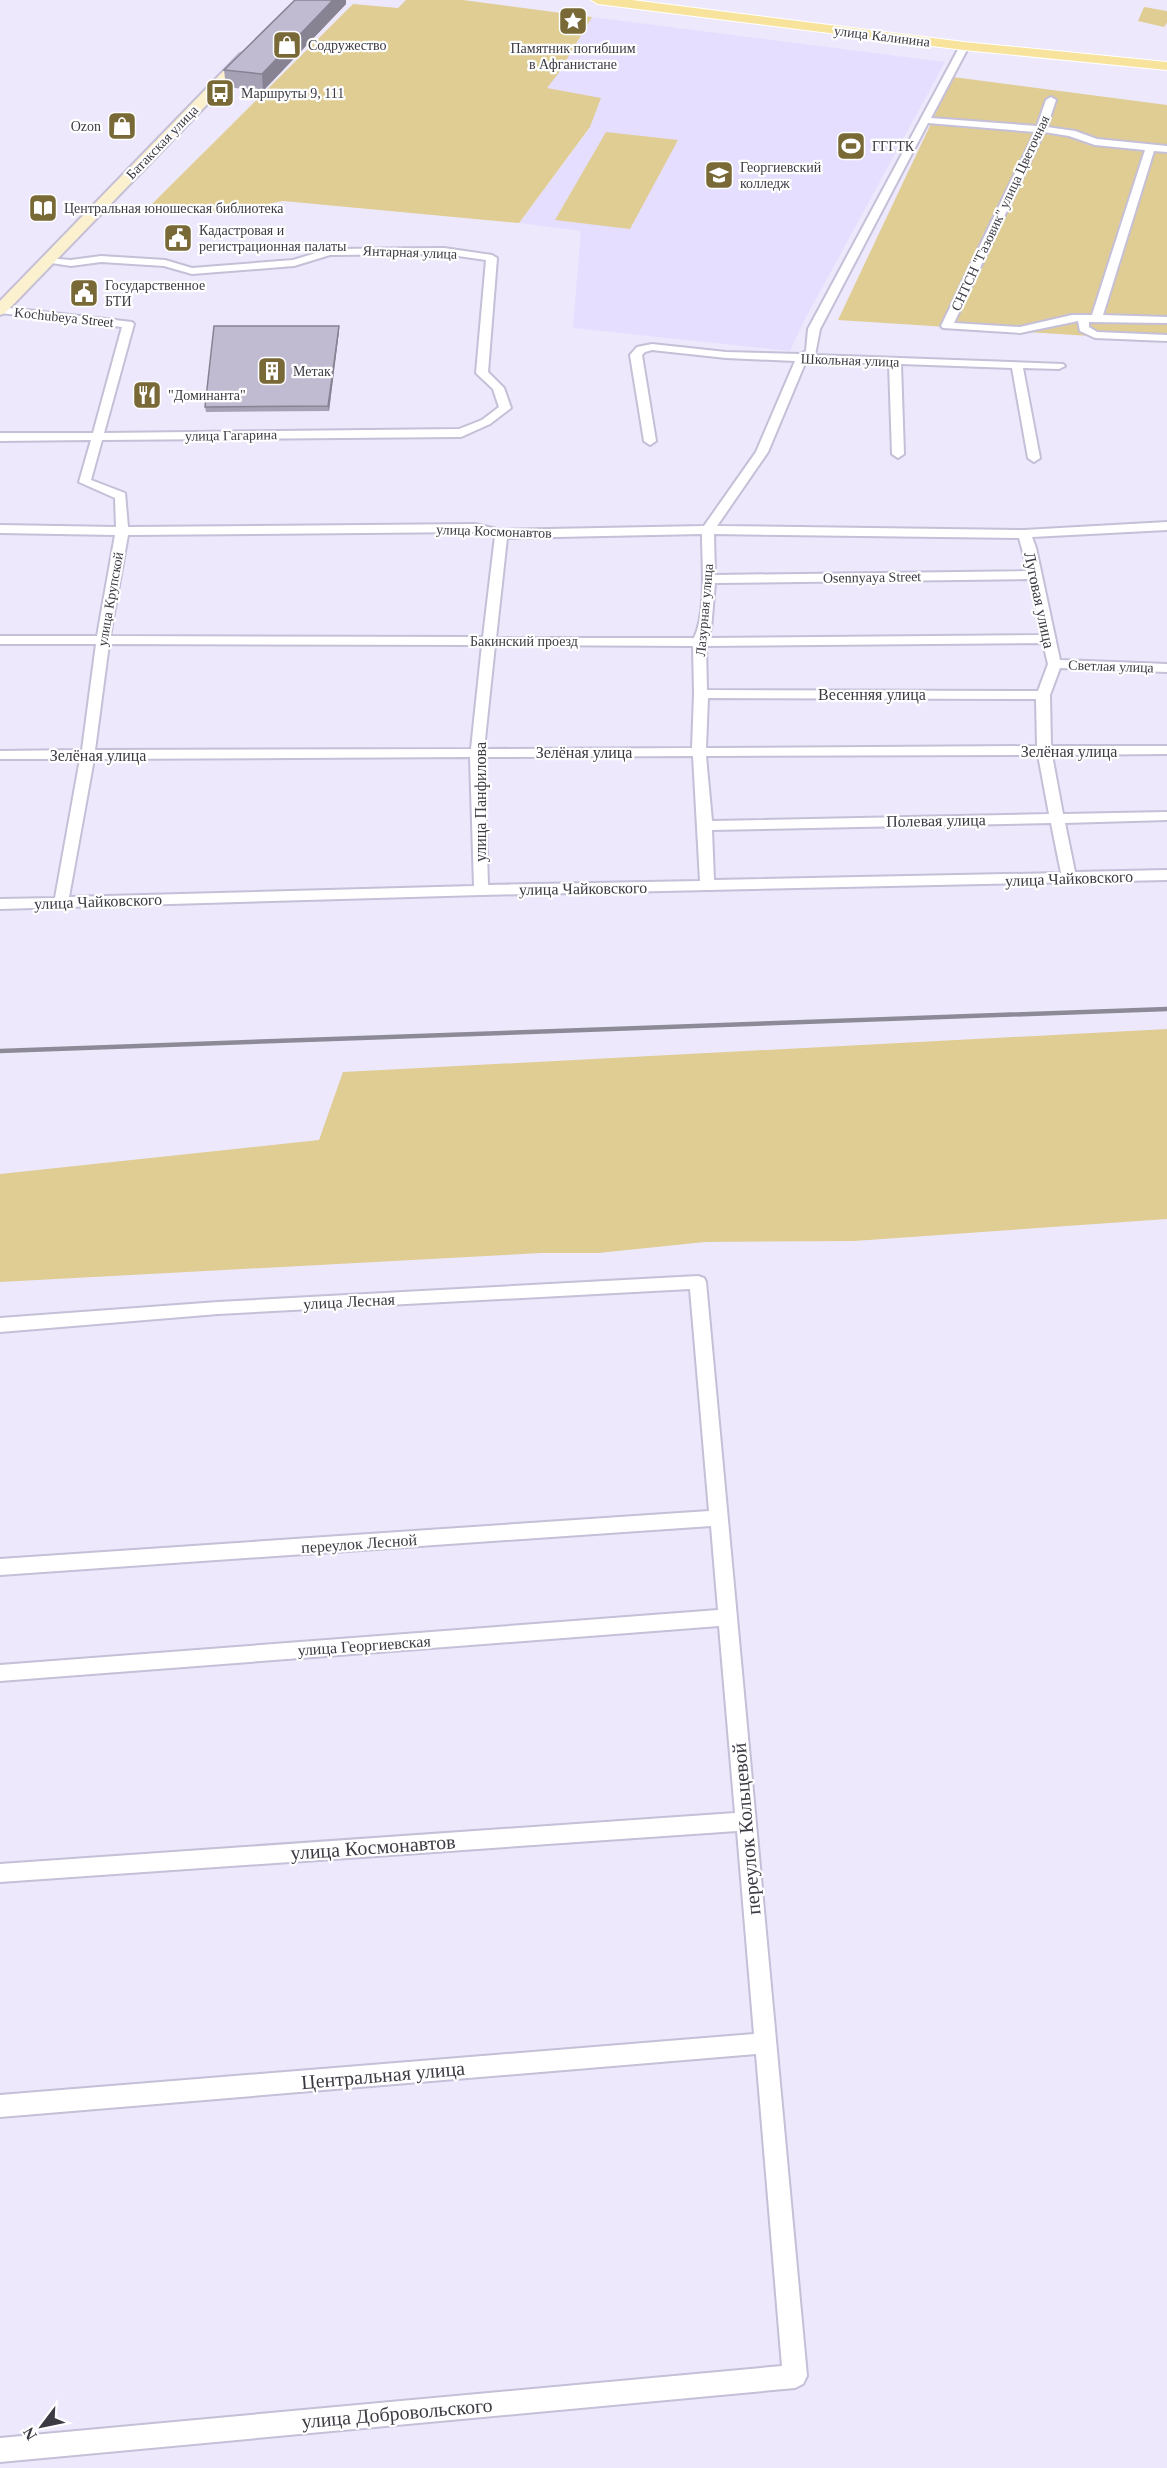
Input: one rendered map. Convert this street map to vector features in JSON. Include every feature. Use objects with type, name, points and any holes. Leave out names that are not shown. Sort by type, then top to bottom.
[{"type":"main road","name":"улица Калинина","points":[[598,0],[964,46],[1167,66]]},
{"type":"main road","name":"Батакская улица","points":[[0,310],[258,43]]},
{"type":"street","points":[[708,530],[762,452],[802,358],[811,352],[814,328],[964,46]]},
{"type":"street","name":"СНТСН \"Газовик\" улица Цветочная","points":[[1051,100],[1041,129],[947,326],[1020,330],[1072,318],[1083,318]]},
{"type":"street","points":[[924,120],[1041,129],[1071,133],[1095,142],[1167,149]]},
{"type":"street","points":[[1096,319],[1150,149]]},
{"type":"street","name":"Янтарная улица","points":[[49,260],[71,263],[102,259],[165,263],[192,271],[294,263],[329,252],[444,250],[492,258],[482,373],[497,384],[504,396],[505,408],[486,422],[461,433]]},
{"type":"street","name":"Kochubeya Street","points":[[0,310],[128,324]]},
{"type":"street","points":[[1167,320],[1083,318],[1084,329],[1095,335],[1167,338]]},
{"type":"street","name":"улица Крупской","points":[[61,903],[88,755],[103,640],[122,531],[122,496],[85,482],[128,324]]},
{"type":"street","name":"Школьная улица","points":[[650,441],[636,355],[640,349],[652,347],[726,355],[895,362],[1059,366]]},
{"type":"street","points":[[895,362],[898,454]]},
{"type":"street","points":[[1017,365],[1034,458]]},
{"type":"street","name":"улица Гагарина","points":[[0,437],[461,433]]},
{"type":"street","name":"улица Космонавтов","points":[[0,530],[475,528],[501,534],[708,530],[1024,534],[1167,526]]},
{"type":"street","name":"Лазурная улица","points":[[707,886],[699,751],[701,694],[699,642],[705,629],[709,579],[708,530]]},
{"type":"street","name":"улица Панфилова","points":[[481,890],[477,753],[501,534]]},
{"type":"street","name":"Луговая улица","points":[[1024,534],[1030,548],[1055,664],[1043,695],[1044,751],[1069,878]]},
{"type":"street","name":"Osennyaya Street","points":[[709,579],[1036,575]]},
{"type":"street","name":"Бакинский проезд","points":[[0,640],[699,642],[1048,639]]},
{"type":"street","name":"Светлая улица","points":[[1055,664],[1167,668]]},
{"type":"street","name":"Весенняя улица","points":[[701,694],[1043,695]]},
{"type":"street","name":"Зелёная улица","points":[[0,755],[1167,750]]},
{"type":"street","name":"Полевая улица","points":[[705,826],[1167,816]]},
{"type":"street","name":"улица Чайковского","points":[[0,904],[481,890],[1167,875]]},
{"type":"street","name":"улица Лесная","points":[[0,1324],[218,1308],[698,1282]]},
{"type":"street","name":"переулок Кольцевой","points":[[698,1282],[795,2376]]},
{"type":"street","name":"переулок Лесной","points":[[0,1567],[718,1518]]},
{"type":"street","name":"улица Георгиевская","points":[[0,1672],[727,1617]]},
{"type":"street","name":"улица Космонавтов","points":[[0,1873],[745,1821]]},
{"type":"street","name":"Центральная улица","points":[[0,2106],[765,2043]]},
{"type":"street","name":"улица Добровольского","points":[[0,2450],[795,2376]]},
{"type":"shaded area","points":[[406,0],[463,0],[592,17],[547,88],[601,98],[590,127],[519,223],[283,201],[219,213],[152,204],[353,4],[398,8]]},
{"type":"shaded area","points":[[1144,7],[1167,11],[1167,23],[1164,27],[1138,21]]},
{"type":"shaded area","name":"Георгиевский колледж","points":[[592,17],[945,62],[804,321],[790,351],[573,328],[581,231],[519,223],[590,128],[526,113],[558,74]]},
{"type":"shaded area","points":[[953,77],[1167,105],[1167,341],[838,320]]},
{"type":"shaded area","points":[[606,132],[678,140],[630,229],[555,220]]},
{"type":"shaded area","points":[[1167,1029],[1167,1219],[854,1241],[705,1242],[598,1253],[542,1253],[0,1282],[0,1174],[319,1140],[343,1072]]},
{"type":"building","points":[[295,0],[333,0],[262,74],[224,70]]},
{"type":"building","name":"Метак","points":[[214,326],[339,326],[328,406],[205,407]]},
{"type":"railway","points":[[0,1051],[1167,1009]]},
{"type":"place","name":"Памятник погибшим в Афганистане","points":[[573,21]]},
{"type":"place","name":"Содружество","points":[[287,45]]},
{"type":"place","name":"Маршруты 9, 111","points":[[220,93]]},
{"type":"place","name":"Ozon","points":[[122,126]]},
{"type":"place","name":"ГГГТК","points":[[851,146]]},
{"type":"place","name":"Георгиевский колледж","points":[[719,175]]},
{"type":"place","name":"Центральная юношеская библиотека","points":[[43,208]]},
{"type":"place","name":"Кадастровая и регистрационная палаты","points":[[178,238]]},
{"type":"place","name":"Государственное БТИ","points":[[84,293]]},
{"type":"place","name":"Метак","points":[[272,371]]},
{"type":"place","name":"\"Доминанта\"","points":[[147,395]]}]
